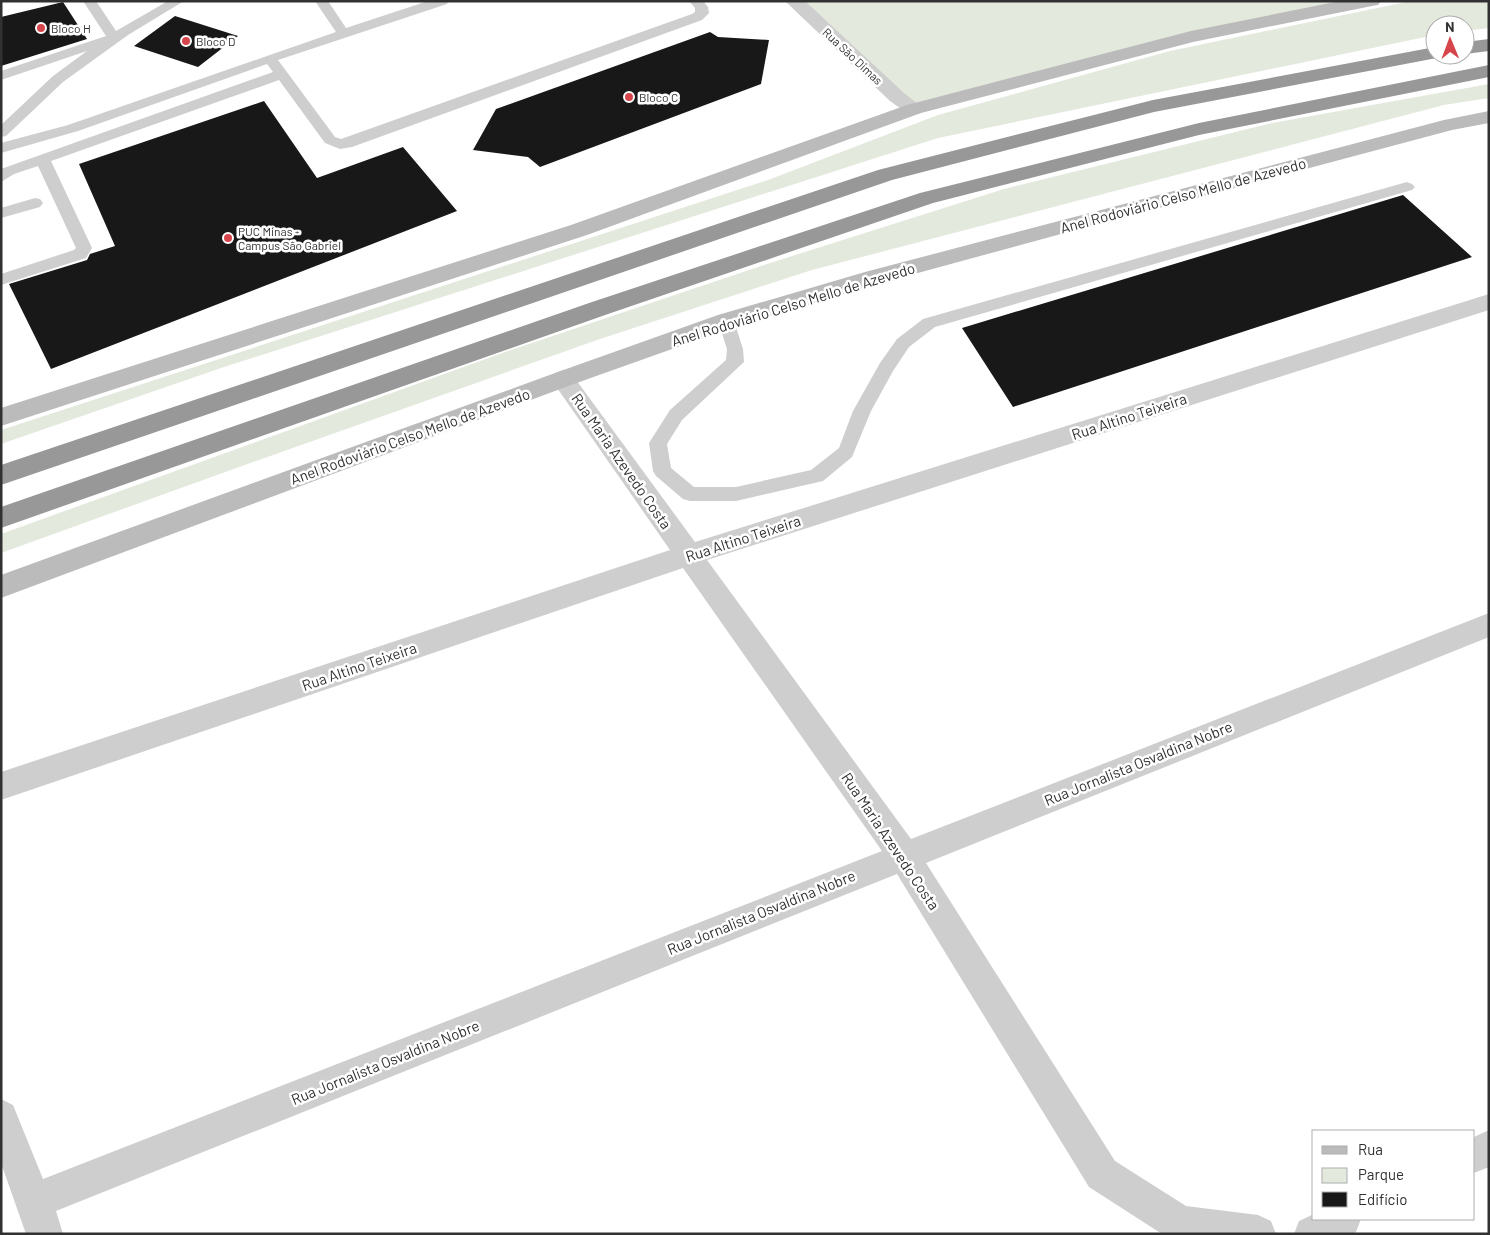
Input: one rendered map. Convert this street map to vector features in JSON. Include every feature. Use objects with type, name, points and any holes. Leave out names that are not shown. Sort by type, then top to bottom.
[{"type":"highway","points":[[1475,47],[1489,45]]},
{"type":"highway","points":[[1,475],[885,175],[1153,106],[1425,55]]},
{"type":"highway","points":[[1,518],[600,308],[927,198],[1199,128],[1489,70]]},
{"type":"main road","points":[[1,417],[579,230],[914,109],[1191,37],[1372,1]]},
{"type":"main road","name":"Anel Rodoviário Celso Mello de Azevedo","points":[[1,587],[726,321],[874,278],[1051,230],[1451,124],[1489,117]]},
{"type":"street","name":"Rua São Dimas","points":[[794,1],[897,97],[914,109]]},
{"type":"street","name":"Rua Altino Teixeira","points":[[1,786],[688,555],[1489,302]]},
{"type":"street","name":"Rua Maria Azevedo Costa","points":[[564,379],[904,856],[1102,1174],[1180,1224],[1258,1234]]},
{"type":"street","name":"Rua Jornalista Osvaldina Nobre","points":[[40,1217],[904,856],[1489,625]]},
{"type":"street","points":[[1,1117],[40,1217]]},
{"type":"street","points":[[1475,1155],[1489,1148]]},
{"type":"street","points":[[1312,1234],[1341,1220]]},
{"type":"lane","points":[[90,1],[114,38]]},
{"type":"lane","points":[[1,132],[58,79],[114,38],[178,1]]},
{"type":"lane","points":[[321,1],[343,33]]},
{"type":"lane","points":[[1,150],[73,128],[270,58],[442,1]]},
{"type":"lane","points":[[270,58],[330,140],[340,144],[352,142],[698,17],[702,13],[701,7],[696,1]]},
{"type":"lane","points":[[1,76],[114,38]]},
{"type":"lane","points":[[5,174],[281,74]]},
{"type":"lane","points":[[1,150],[10,156],[12,163],[5,174]]},
{"type":"lane","points":[[1,280],[80,254],[84,248],[42,159]]},
{"type":"lane","points":[[726,321],[735,350],[735,362],[676,415],[658,443],[662,470],[690,494],[736,494],[816,476],[846,452],[862,411],[886,367],[903,343],[928,323],[1408,187]]},
{"type":"lane","points":[[1,213],[35,203]]},
{"type":"green space","points":[[796,1],[1390,1],[1321,10],[914,109]]},
{"type":"green space","points":[[1411,1],[1489,1],[1489,28],[1475,30],[1475,15],[1425,15],[1425,37],[938,138],[224,367],[1,444],[1,430],[768,180],[938,115],[1170,51]]},
{"type":"green space","points":[[1489,84],[1489,98],[1444,105],[812,270],[600,339],[1,553],[1,534],[505,352],[770,263],[1004,189],[1272,123]]},
{"type":"building","name":"Bloco H","points":[[63,2],[87,39],[1,66],[1,17]]},
{"type":"building","name":"Bloco D","points":[[175,16],[238,36],[198,67],[134,46]]},
{"type":"building","name":"Bloco C","points":[[710,32],[718,37],[769,40],[761,84],[540,167],[528,157],[473,150],[496,109]]},
{"type":"building","points":[[264,101],[317,178],[403,147],[457,211],[51,369],[9,284],[87,260],[90,254],[115,246],[79,164]]},
{"type":"building","points":[[1403,195],[1472,257],[1013,407],[962,328]]},
{"type":"place","name":"Bloco H","points":[[41,28]]},
{"type":"place","name":"Bloco D","points":[[186,41]]},
{"type":"place","name":"Bloco C","points":[[629,97]]},
{"type":"place","name":"PUC Minas - Campus São Gabriel","points":[[228,238]]}]
